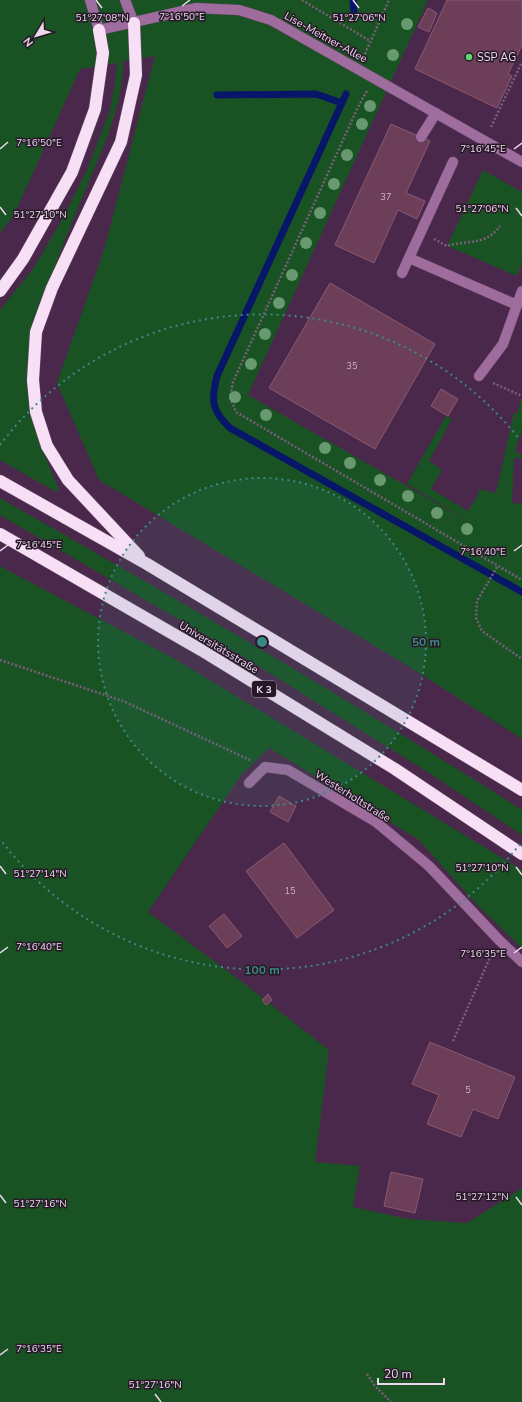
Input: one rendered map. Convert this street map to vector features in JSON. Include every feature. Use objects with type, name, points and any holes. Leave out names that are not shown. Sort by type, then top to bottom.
[{"type":"highway","points":[[134,23],[136,75],[121,142],[52,288],[36,332],[33,380],[36,412],[47,446],[68,480],[147,564]]},
{"type":"highway","points":[[0,291],[23,259],[72,172],[95,109],[103,53],[99,30]]},
{"type":"highway","points":[[0,481],[147,564],[522,790]]},
{"type":"highway","name":"Universitätsstraße","points":[[0,534],[221,662],[395,769],[522,854]]},
{"type":"street","points":[[90,0],[99,30]]},
{"type":"street","points":[[125,0],[134,23]]},
{"type":"street","name":"Lise-Meitner-Allee","points":[[99,30],[196,8],[239,10],[270,20],[522,162]]},
{"type":"street","points":[[421,137],[436,113]]},
{"type":"street","points":[[402,273],[453,162]]},
{"type":"street","points":[[409,258],[516,305]]},
{"type":"street","points":[[479,376],[503,344],[522,291]]},
{"type":"street","points":[[249,783],[265,767]]},
{"type":"street","name":"Westerholtstraße","points":[[265,767],[288,770],[376,822],[429,866],[499,940],[522,962]]},
{"type":"path","points":[[302,0],[370,41]]},
{"type":"path","points":[[358,69],[389,0]]},
{"type":"path","points":[[485,141],[522,62]]},
{"type":"path","points":[[374,78],[358,108],[233,382],[230,397],[236,412],[497,567],[522,580]]},
{"type":"path","points":[[421,233],[447,246],[484,239],[494,233],[500,226]]},
{"type":"path","points":[[479,376],[522,396]]},
{"type":"path","points":[[497,567],[477,602],[476,618],[482,631],[522,659]]},
{"type":"path","points":[[0,660],[123,701],[265,767]]},
{"type":"path","points":[[453,1041],[492,952],[499,940]]},
{"type":"path","points":[[367,1374],[375,1386],[391,1402]]},
{"type":"green space","points":[[0,0],[428,0],[248,395],[480,528],[407,484],[446,416],[452,419],[429,461],[442,470],[431,489],[468,511],[478,495],[479,489],[496,493],[514,413],[518,413],[521,399],[522,400],[522,429],[515,452],[522,455],[522,458],[514,458],[512,503],[522,504],[522,739],[410,667],[99,480],[57,383],[104,250],[155,56],[123,61],[121,85],[113,119],[66,237],[40,318],[34,359],[34,400],[42,443],[59,489],[56,492],[0,460],[0,310],[33,269],[62,220],[88,168],[109,113],[115,85],[117,63],[80,69],[14,215],[0,233]]},
{"type":"green space","points":[[483,170],[522,192],[522,262],[517,276],[447,246]]},
{"type":"green space","points":[[0,498],[263,651],[393,729],[522,810],[522,835],[426,771],[252,662],[0,515]]},
{"type":"green space","points":[[0,566],[175,659],[522,870],[522,948],[479,907],[418,839],[269,748],[242,774],[148,912],[246,985],[329,1050],[315,1162],[360,1166],[353,1207],[408,1219],[467,1223],[522,1188],[522,1402],[0,1402]]},
{"type":"building","name":"SSP AG","points":[[447,0],[522,0],[522,45],[508,74],[512,76],[497,108],[415,69]]},
{"type":"building","points":[[428,8],[437,13],[429,32],[418,27]]},
{"type":"building","points":[[391,124],[430,141],[406,193],[425,201],[417,219],[398,210],[374,263],[335,245]]},
{"type":"building","points":[[330,283],[435,344],[375,449],[269,388]]},
{"type":"building","points":[[441,389],[458,399],[448,416],[431,406]]},
{"type":"building","points":[[279,796],[296,806],[288,822],[270,812]]},
{"type":"building","points":[[284,843],[334,910],[297,938],[246,871]]},
{"type":"building","points":[[224,914],[242,936],[227,948],[209,926]]},
{"type":"building","points":[[268,994],[272,1000],[266,1005],[262,1000]]},
{"type":"building","points":[[430,1042],[515,1077],[498,1119],[473,1109],[461,1137],[427,1124],[439,1095],[412,1084]]},
{"type":"building","points":[[391,1172],[423,1179],[415,1213],[384,1206]]},
{"type":"waterway","points":[[353,0],[354,12]]},
{"type":"waterway","points":[[217,95],[316,94],[342,103]]},
{"type":"waterway","points":[[346,94],[217,376],[213,398],[216,410],[219,416],[230,428],[522,592]]},
{"type":"place","name":"SSP AG","points":[[469,57]]}]
